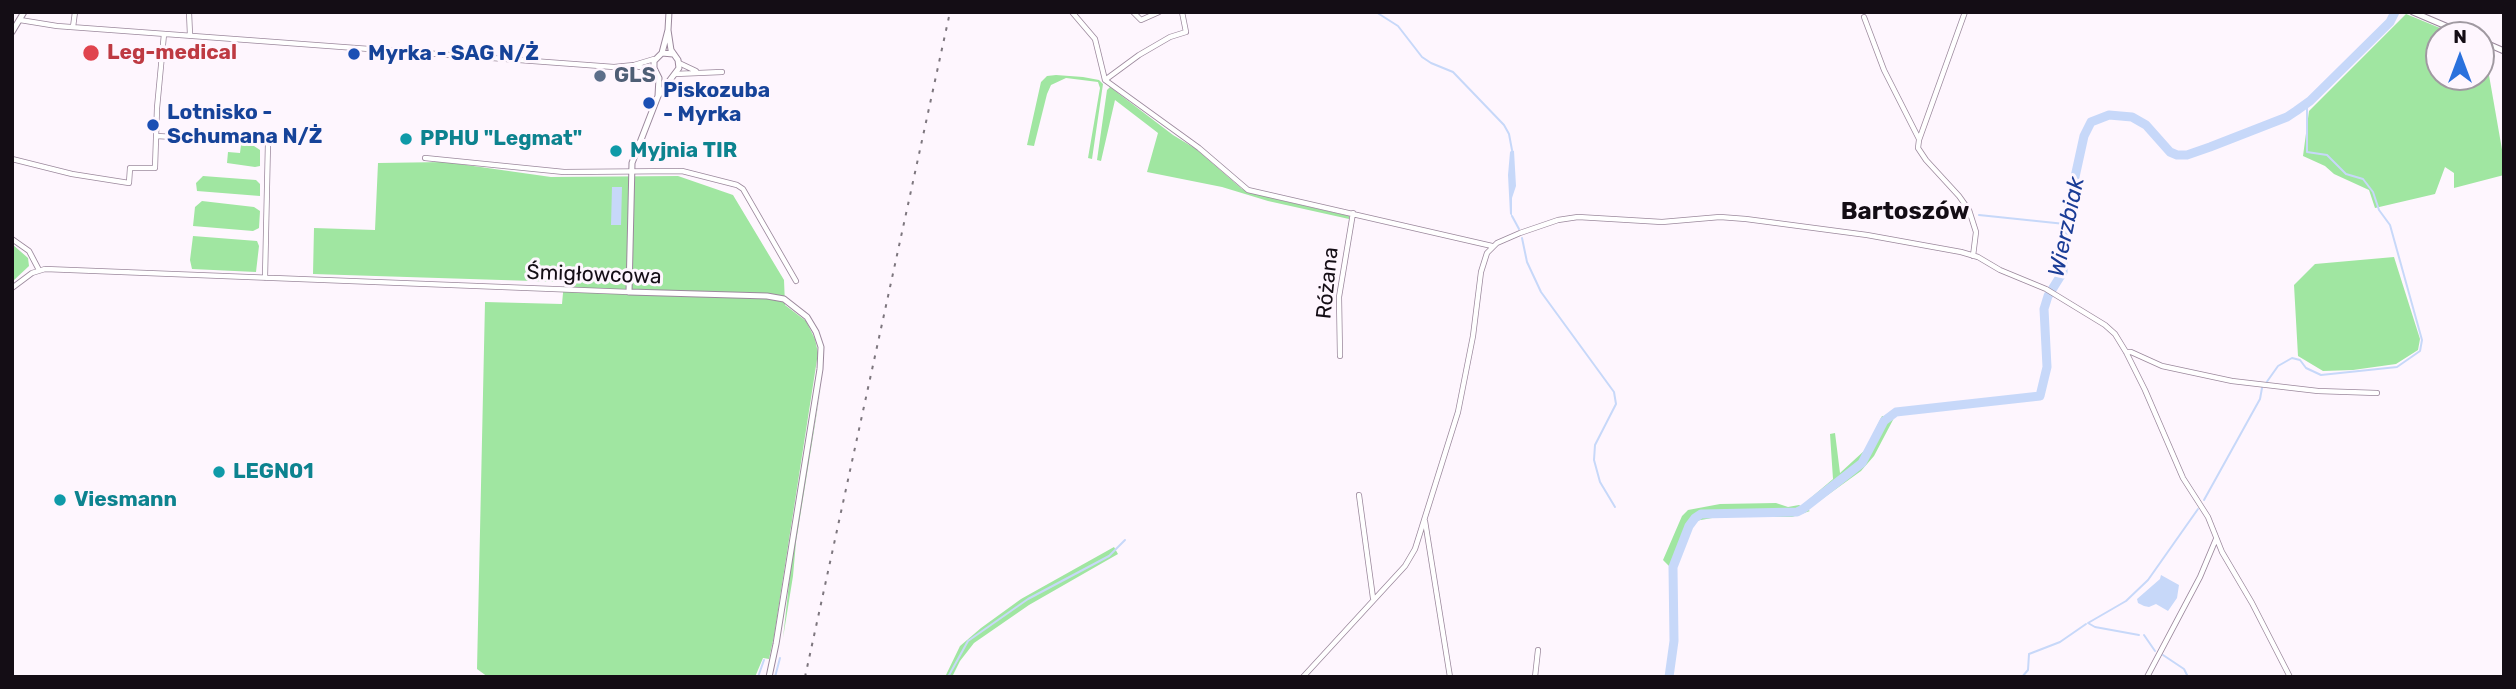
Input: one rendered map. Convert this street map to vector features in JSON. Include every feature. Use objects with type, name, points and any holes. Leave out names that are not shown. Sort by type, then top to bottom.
[{"type":"street","points":[[12,32],[24,12]]},
{"type":"street","points":[[74,27],[75,12]]},
{"type":"street","points":[[189,12],[190,36]]},
{"type":"street","points":[[20,20],[33,24],[614,67],[655,59],[662,53],[669,12]]},
{"type":"street","points":[[1072,12],[1095,39],[1105,80],[1199,148],[1248,190],[1492,246]]},
{"type":"street","points":[[1133,12],[1141,20],[1159,12]]},
{"type":"street","points":[[1105,80],[1139,55],[1170,37],[1186,32],[1182,12]]},
{"type":"street","points":[[1965,12],[1919,140],[1919,148],[1923,158],[1969,210],[1976,233],[1973,256]]},
{"type":"street","points":[[2413,12],[2434,21]]},
{"type":"street","points":[[1864,17],[1884,70],[1919,140]]},
{"type":"street","points":[[668,30],[673,54],[679,63],[697,72]]},
{"type":"street","points":[[12,159],[72,174],[129,183],[130,168],[155,169],[164,34]]},
{"type":"street","points":[[662,53],[673,54]]},
{"type":"street","points":[[655,59],[658,96]]},
{"type":"street","points":[[629,292],[633,159],[658,96],[679,63]]},
{"type":"street","points":[[634,65],[664,77],[697,72],[722,72]]},
{"type":"street","points":[[156,136],[268,142],[265,278]]},
{"type":"street","points":[[425,158],[564,172],[682,171],[741,187],[796,281]]},
{"type":"street","name":"Różana","points":[[1340,356],[1339,297],[1353,214]]},
{"type":"street","points":[[1303,677],[1410,560],[1458,412],[1473,336],[1481,272],[1492,246],[1567,218],[1662,222],[1720,217],[1867,235],[1973,256],[2046,289],[2105,324],[2126,352],[2183,478],[2204,510],[2216,538],[2290,677]]},
{"type":"street","points":[[12,239],[29,251],[39,270],[12,288]]},
{"type":"street","name":"Śmigłowcowa","points":[[39,270],[767,296],[784,299],[807,317],[821,347],[820,369],[769,677]]},
{"type":"street","points":[[2126,352],[2182,371],[2232,381],[2318,391],[2377,393]]},
{"type":"street","points":[[1359,495],[1373,600]]},
{"type":"street","points":[[1424,521],[1427,525],[1450,677]]},
{"type":"street","points":[[2147,677],[2200,578],[2216,538]]},
{"type":"street","points":[[1535,677],[1538,650]]},
{"type":"green space","points":[[2406,14],[2425,22],[2425,91],[2492,91],[2504,175],[2454,188],[2454,173],[2445,167],[2435,194],[2375,208],[2369,190],[2303,156],[2309,111]]},
{"type":"green space","points":[[1047,76],[1099,80],[1103,84],[1092,159],[1088,158],[1100,88],[1098,82],[1066,78],[1051,85],[1034,146],[1027,145],[1041,82]]},
{"type":"green space","points":[[1110,87],[1196,149],[1242,189],[1349,216],[1349,219],[1268,201],[1222,187],[1147,172],[1158,133],[1115,100],[1101,161],[1097,160],[1107,90]]},
{"type":"green space","points":[[241,145],[254,146],[260,150],[260,166],[227,163],[228,152],[240,153]]},
{"type":"green space","points":[[445,162],[551,177],[678,176],[733,195],[784,280],[785,305],[806,321],[815,339],[818,353],[774,636],[769,659],[763,658],[755,677],[488,677],[477,669],[485,302],[562,304],[564,282],[313,274],[314,228],[375,230],[378,163]]},
{"type":"green space","points":[[203,176],[256,180],[260,184],[260,196],[197,191],[196,183]]},
{"type":"green space","points":[[202,201],[254,207],[260,211],[259,228],[253,231],[193,226],[195,207]]},
{"type":"green space","points":[[193,236],[257,241],[259,246],[256,272],[192,269],[190,260]]},
{"type":"green space","points":[[12,244],[28,258],[29,266],[12,282]]},
{"type":"green space","points":[[2394,257],[2420,339],[2418,350],[2396,364],[2353,370],[2323,371],[2298,356],[2294,285],[2315,264]]},
{"type":"green space","points":[[821,387],[796,542],[783,638],[793,547]]},
{"type":"green space","points":[[1882,416],[1894,418],[1874,456],[1861,471],[1818,502],[1807,501],[1833,479],[1830,434],[1835,433],[1840,473],[1865,450]]},
{"type":"green space","points":[[1776,503],[1788,507],[1799,505],[1810,511],[1792,517],[1718,517],[1695,521],[1680,544],[1670,567],[1663,560],[1682,516],[1688,510],[1720,504]]},
{"type":"green space","points":[[1114,547],[1118,554],[1029,605],[974,643],[952,677],[945,677],[960,646],[981,628],[1021,599]]},
{"type":"water","points":[[1512,150],[1516,186],[1512,198],[1512,216],[1508,175]]},
{"type":"water","points":[[612,187],[622,187],[621,225],[611,225]]},
{"type":"water","points":[[2161,575],[2179,585],[2177,598],[2168,611],[2156,604],[2144,606],[2138,603],[2137,599],[2160,579]]},
{"type":"waterway","points":[[1376,12],[1398,26],[1422,57],[1453,72],[1504,125],[1512,150]]},
{"type":"waterway","name":"Wierzbiak","points":[[1669,677],[1674,641],[1673,567],[1689,526],[1695,518],[1701,514],[1797,512],[1803,509],[1862,463],[1884,421],[1896,412],[2040,396],[2047,367],[2044,309],[2048,296],[2063,272],[2064,227],[2084,136],[2091,122],[2109,115],[2132,117],[2146,125],[2170,152],[2177,155],[2187,155],[2210,147],[2287,117],[2310,101],[2390,22],[2395,12]]},
{"type":"waterway","points":[[2266,383],[2278,366],[2292,358],[2300,360],[2306,368],[2321,375],[2397,367],[2420,351],[2422,340],[2390,225],[2363,179],[2346,174],[2327,155],[2307,152],[2307,103]]},
{"type":"waterway","points":[[1979,215],[2065,224]]},
{"type":"waterway","points":[[1512,216],[1519,229]]},
{"type":"waterway","points":[[1522,238],[1527,262],[1541,292],[1614,392],[1616,404],[1595,445],[1594,460],[1600,482],[1615,507]]},
{"type":"waterway","points":[[2204,500],[2260,399],[2262,388]]},
{"type":"waterway","points":[[2139,635],[2095,627],[2088,623],[2126,601],[2148,580],[2198,509]]},
{"type":"waterway","points":[[948,677],[968,641],[1028,599],[1109,556],[1125,540]]},
{"type":"waterway","points":[[2022,677],[2028,670],[2029,654],[2060,642],[2086,624]]},
{"type":"waterway","points":[[2144,635],[2155,651]]},
{"type":"waterway","points":[[2163,655],[2184,669],[2188,677]]},
{"type":"waterway","points":[[775,677],[780,658]]},
{"type":"waterway","points":[[758,677],[764,660]]},
{"type":"railway","points":[[805,677],[950,12]]},
{"type":"place","name":"Leg-medical","points":[[91,53]]},
{"type":"place","name":"Myrka - SAG N/Ż","points":[[354,54]]},
{"type":"place","name":"GLS","points":[[600,76]]},
{"type":"place","name":"Piskozuba - Myrka","points":[[649,103]]},
{"type":"place","name":"Lotnisko - Schumana N/Ż","points":[[153,125]]},
{"type":"place","name":"PPHU \"Legmat\"","points":[[406,139]]},
{"type":"place","name":"Myjnia TIR","points":[[616,151]]},
{"type":"place","name":"LEGN01","points":[[219,472]]},
{"type":"place","name":"Viesmann","points":[[60,500]]},
{"type":"district","name":"Bartoszów","points":[[1905,212]]}]
